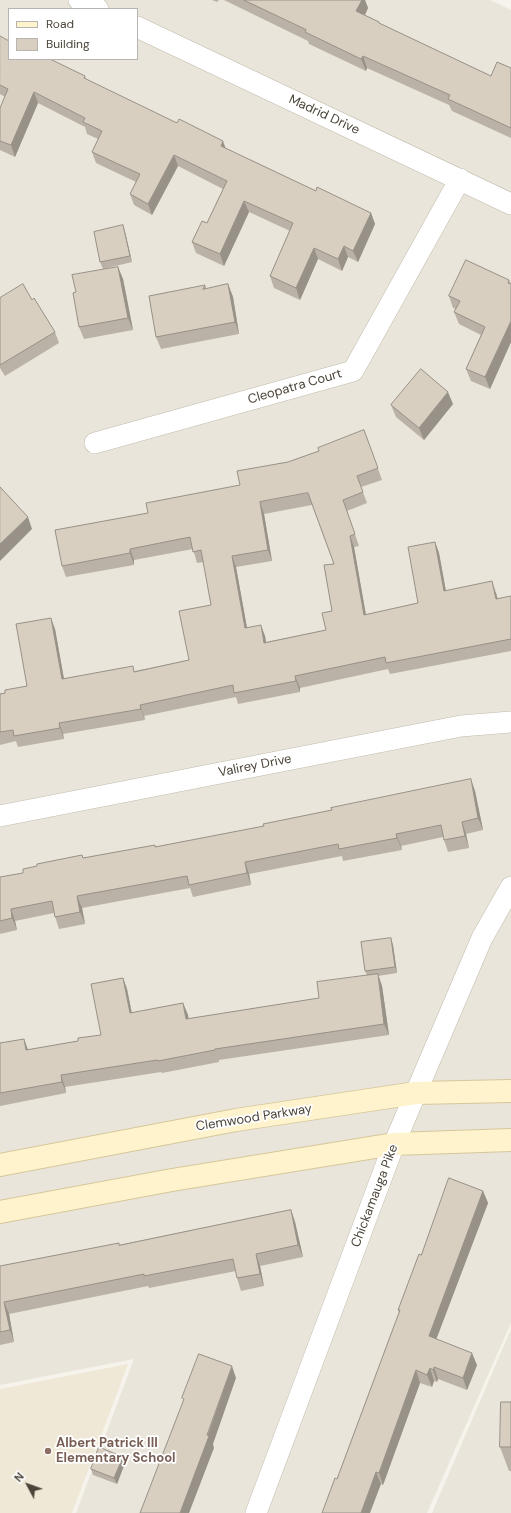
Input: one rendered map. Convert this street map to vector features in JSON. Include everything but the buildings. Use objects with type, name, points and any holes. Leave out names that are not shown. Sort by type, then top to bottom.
[{"type":"street","points":[[79,0],[96,8]]},
{"type":"street","name":"Madrid Drive","points":[[138,27],[511,204]]},
{"type":"street","name":"Cleopatra Court","points":[[95,443],[353,371],[460,179]]},
{"type":"street","name":"Valirey Drive","points":[[0,816],[461,726],[511,722]]},
{"type":"street","name":"Chickamauga Pike","points":[[256,1513],[394,1144],[482,938],[511,887]]},
{"type":"street","name":"Clemwood Parkway","points":[[0,1165],[236,1120],[416,1093],[511,1091]]},
{"type":"street","points":[[0,1212],[172,1180],[394,1144],[511,1140]]},
{"type":"shaded area","points":[[0,0],[490,0],[511,10],[511,1323],[427,1513],[76,1513],[134,1359],[0,1385]]},
{"type":"shaded area","points":[[511,1329],[511,1513],[432,1513]]},
{"type":"shaded area","name":"Albert Patrick III Elementary School","points":[[128,1364],[72,1513],[0,1513],[0,1389]]},
{"type":"place","name":"Albert Patrick III Elementary School","points":[[48,1451]]}]
